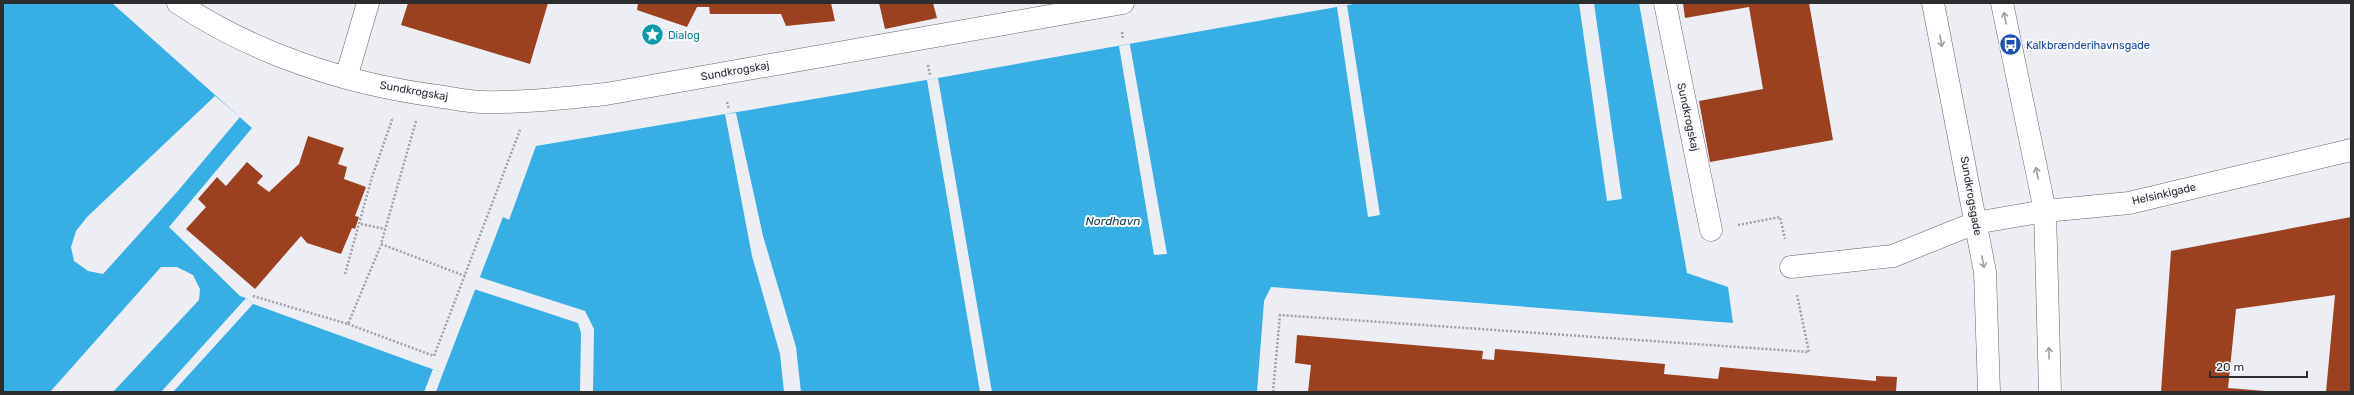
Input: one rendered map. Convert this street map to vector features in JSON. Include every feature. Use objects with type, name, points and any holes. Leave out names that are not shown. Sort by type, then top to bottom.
[{"type":"street","name":"Sundkrogskaj","points":[[178,3],[210,24],[257,47],[346,78],[424,94],[481,102],[531,101],[606,94],[1122,3]]},
{"type":"street","points":[[346,78],[368,3]]},
{"type":"street","name":"Sundkrogskaj","points":[[1665,3],[1711,230]]},
{"type":"street","name":"Sundkrogsgade","points":[[1933,3],[1985,272],[1989,392]]},
{"type":"street","points":[[2002,3],[2045,211],[2050,392]]},
{"type":"street","name":"Helsinkigade","points":[[1791,267],[1893,256],[1975,223],[2045,211],[2129,203],[2351,150]]},
{"type":"path","points":[[345,274],[361,224],[372,177],[402,90]]},
{"type":"path","points":[[348,324],[382,244],[424,94]]},
{"type":"path","points":[[253,296],[348,324],[434,356],[531,101]]},
{"type":"path","points":[[1273,392],[1280,315],[1809,352],[1780,218],[1711,230]]},
{"type":"path","points":[[361,224],[385,229]]},
{"type":"path","points":[[382,244],[465,276]]},
{"type":"water","name":"Nordhavn","points":[[3,3],[112,3],[252,128],[169,227],[240,296],[246,298],[253,304],[443,373],[503,217],[509,220],[536,146],[938,78],[1359,3],[1639,3],[1687,273],[1728,287],[1733,323],[1271,287],[1264,301],[1257,392],[3,392]]},
{"type":"pier","points":[[1579,3],[1594,3],[1622,199],[1607,201]]},
{"type":"pier","points":[[1347,5],[1380,215],[1368,217],[1337,7]]},
{"type":"pier","points":[[1130,44],[1167,254],[1154,255],[1119,46]]},
{"type":"pier","points":[[938,78],[992,392],[980,392],[927,80]]},
{"type":"pier","points":[[215,96],[240,117],[177,192],[103,274],[88,271],[74,261],[71,247],[76,231],[87,217]]},
{"type":"pier","points":[[736,113],[763,236],[796,347],[801,392],[784,392],[780,354],[752,256],[725,114]]},
{"type":"pier","points":[[161,267],[177,267],[193,275],[200,289],[199,300],[113,392],[50,392]]},
{"type":"pier","points":[[479,277],[585,311],[594,329],[593,392],[580,392],[581,333],[578,323],[474,289]]},
{"type":"pier","points":[[246,298],[253,304],[173,392],[161,392]]},
{"type":"pier","points":[[433,369],[443,373],[436,392],[424,392]]},
{"type":"building","points":[[408,3],[548,3],[530,64],[401,25]]},
{"type":"building","points":[[638,3],[831,3],[835,21],[786,26],[781,14],[710,14],[709,7],[697,7],[687,27],[637,10]]},
{"type":"building","points":[[879,3],[933,3],[937,18],[885,29]]},
{"type":"building","points":[[1683,3],[1809,3],[1833,140],[1710,162],[1699,101],[1763,89],[1749,7],[1685,18]]},
{"type":"building","points":[[308,136],[344,148],[338,164],[347,167],[344,179],[366,187],[355,216],[359,217],[355,229],[352,228],[341,254],[307,243],[301,236],[255,289],[186,229],[206,207],[198,199],[217,177],[226,186],[247,162],[263,176],[257,183],[269,192],[299,164]]},
{"type":"building","points":[[2351,217],[2351,392],[2326,392],[2335,295],[2236,309],[2228,388],[2277,392],[2161,392],[2171,251]]},
{"type":"building","points":[[1297,335],[1483,351],[1482,359],[1494,360],[1495,349],[1665,364],[1664,374],[1718,379],[1720,367],[1876,381],[1876,376],[1897,377],[1896,392],[1308,392],[1311,365],[1295,363]]},
{"type":"place","name":"Dialog","points":[[653,35]]},
{"type":"place","name":"Kalkbrænderihavnsgade","points":[[2010,45]]}]
